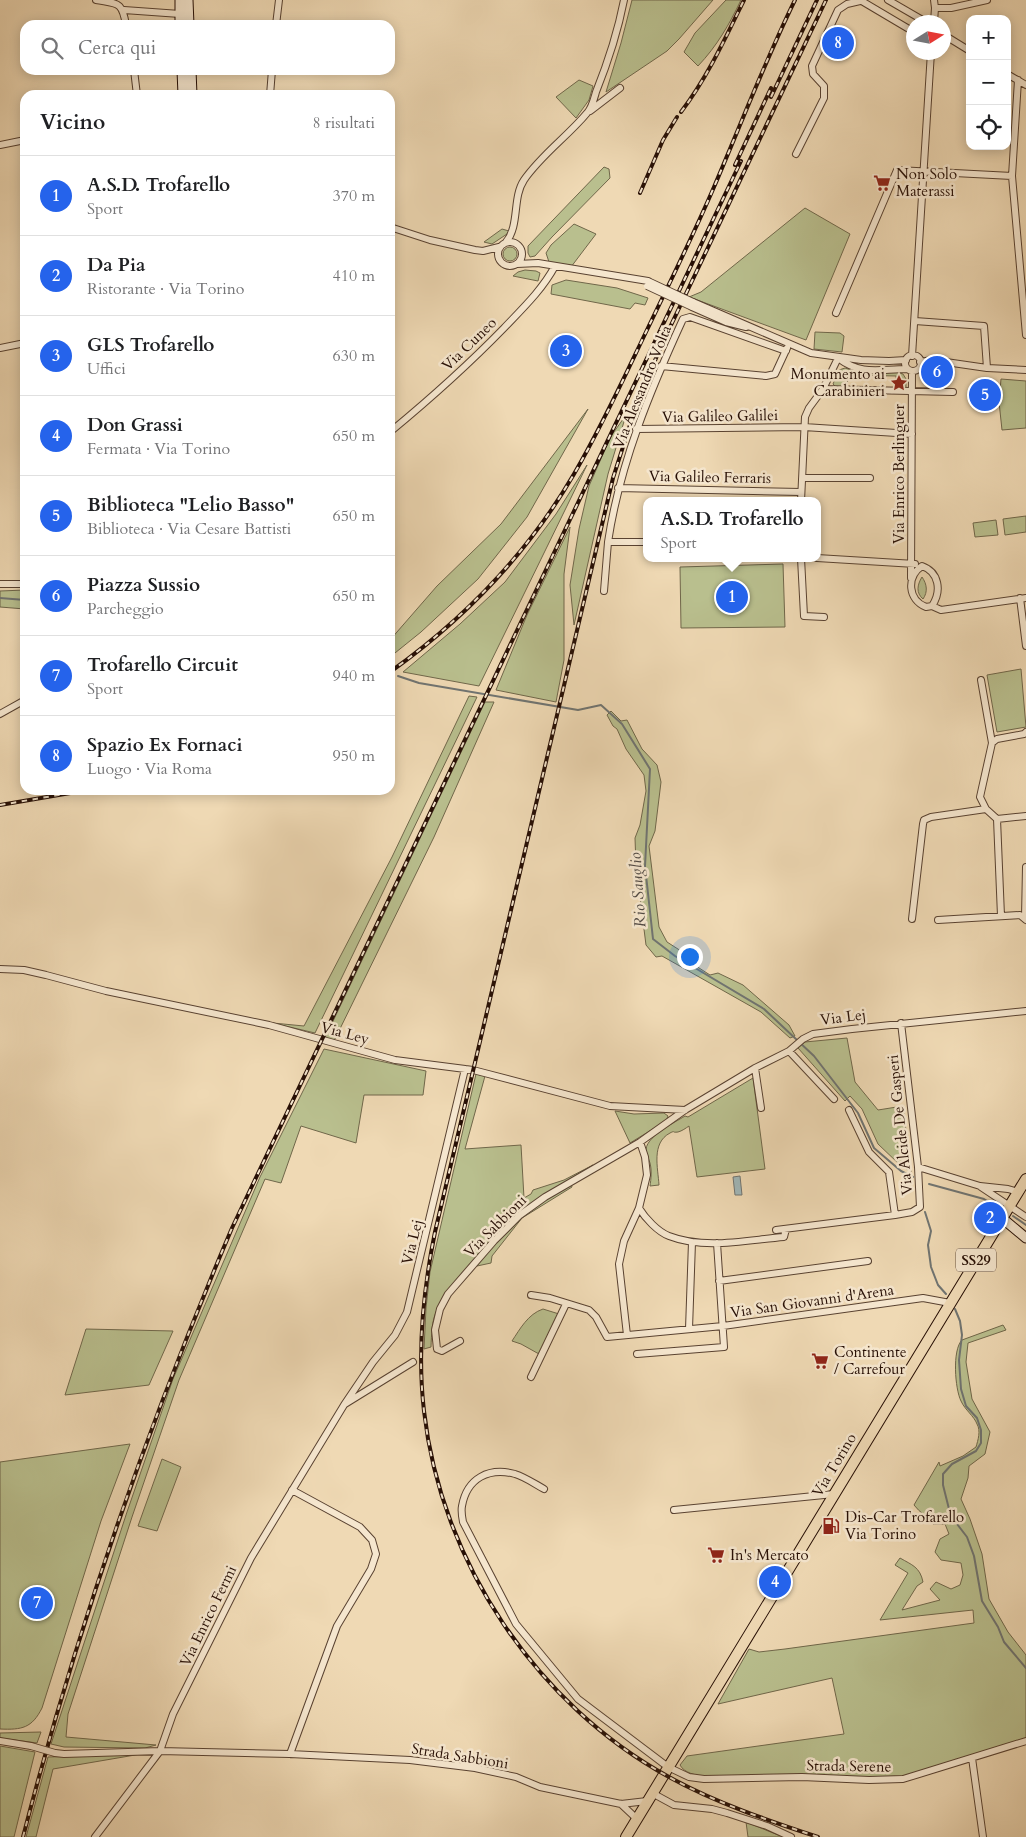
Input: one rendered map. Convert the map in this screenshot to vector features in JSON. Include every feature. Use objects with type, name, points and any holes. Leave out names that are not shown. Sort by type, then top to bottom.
[{"type":"main road","name":"Via Torino","points":[[626,1837],[1026,1179]]},
{"type":"street","points":[[96,0],[115,3],[124,10],[180,14]]},
{"type":"street","points":[[180,0],[180,20]]},
{"type":"street","points":[[188,0],[189,20]]},
{"type":"street","points":[[276,20],[278,0]]},
{"type":"street","points":[[589,112],[619,26],[624,0]]},
{"type":"street","points":[[796,154],[824,98],[824,86],[813,74],[812,66],[838,10],[847,4],[860,0],[906,27]]},
{"type":"street","points":[[888,0],[914,15]]},
{"type":"street","points":[[934,0],[934,15]]},
{"type":"street","points":[[935,8],[951,8],[987,0]]},
{"type":"street","points":[[124,10],[125,20]]},
{"type":"street","points":[[951,39],[966,49]]},
{"type":"street","points":[[909,370],[905,364],[909,358],[915,321],[931,60]]},
{"type":"street","points":[[135,75],[136,90]]},
{"type":"street","points":[[182,75],[183,90]]},
{"type":"street","points":[[191,75],[192,90]]},
{"type":"street","points":[[270,90],[272,75]]},
{"type":"street","points":[[1011,76],[1026,85]]},
{"type":"street","points":[[1018,80],[1012,176],[1024,294],[1026,335]]},
{"type":"street","points":[[484,251],[499,248],[510,237],[523,182],[540,161],[589,112],[620,88]]},
{"type":"street","points":[[0,145],[20,141]]},
{"type":"street","points":[[836,313],[896,170],[1012,176]]},
{"type":"street","points":[[514,225],[522,254],[517,264]]},
{"type":"street","points":[[395,229],[430,240],[484,251],[509,266],[538,263],[647,283],[693,305],[811,352],[838,358],[889,361],[918,358],[920,362]]},
{"type":"street","points":[[506,242],[514,242],[520,246]]},
{"type":"street","points":[[499,248],[499,259]]},
{"type":"street","points":[[522,254],[538,263]]},
{"type":"street","name":"Via Cuneo","points":[[395,428],[437,392],[497,335],[540,291],[555,266]]},
{"type":"street","name":"Via Alessandro Volta","points":[[604,591],[608,542],[618,488],[636,429],[683,318],[690,317],[786,351]]},
{"type":"street","points":[[915,321],[984,326],[987,368]]},
{"type":"street","points":[[0,348],[20,344]]},
{"type":"street","points":[[662,366],[766,376],[776,374],[788,344]]},
{"type":"street","points":[[838,358],[849,366],[873,371],[909,370],[918,368],[920,362]]},
{"type":"street","points":[[802,497],[804,427],[809,408],[823,389],[838,358]]},
{"type":"street","points":[[920,362],[932,360],[987,368],[1026,370]]},
{"type":"street","name":"Via Enrico Berlinguer","points":[[909,370],[912,391],[911,578]]},
{"type":"street","points":[[823,389],[952,392]]},
{"type":"street","name":"Via Galileo Galilei","points":[[636,429],[804,427],[912,434]]},
{"type":"street","points":[[802,478],[870,478]]},
{"type":"street","name":"Via Galileo Ferraris","points":[[618,488],[802,492]]},
{"type":"street","points":[[608,542],[643,542]]},
{"type":"street","points":[[821,558],[911,563],[929,568],[938,584],[932,606]]},
{"type":"street","points":[[802,562],[804,616],[824,617]]},
{"type":"street","points":[[922,566],[917,569],[911,578],[911,593],[915,600],[926,607],[932,606],[941,610],[1023,598],[1026,646]]},
{"type":"street","points":[[0,584],[20,584]]},
{"type":"street","points":[[981,680],[992,743],[988,754],[980,797],[986,809],[997,819],[1000,916]]},
{"type":"street","points":[[0,714],[20,703]]},
{"type":"street","points":[[992,743],[998,739],[1026,732]]},
{"type":"street","points":[[912,919],[922,824],[924,820],[986,809]]},
{"type":"street","points":[[997,819],[1026,816]]},
{"type":"street","points":[[938,920],[1020,915],[1025,918],[1026,866]]},
{"type":"street","name":"Via Ley","points":[[0,969],[24,970],[106,991],[270,1025],[395,1060],[502,1076],[610,1106],[685,1110]]},
{"type":"street","name":"Via Lej","points":[[640,1142],[685,1110],[755,1068],[789,1051],[803,1039],[814,1034],[901,1023],[1026,1011]]},
{"type":"street","name":"Via Alcide De Gasperi","points":[[776,1230],[895,1215],[912,1212],[920,1207],[918,1167],[901,1023]]},
{"type":"street","points":[[789,1051],[834,1099]]},
{"type":"street","points":[[755,1068],[760,1108]]},
{"type":"street","name":"Via Lej","points":[[344,1405],[395,1335],[407,1312],[465,1069]]},
{"type":"street","points":[[849,1110],[869,1152],[889,1172],[895,1215]]},
{"type":"street","points":[[627,1336],[619,1264],[624,1240],[639,1208],[648,1175],[640,1142]]},
{"type":"street","name":"Via Sabbioni","points":[[460,1341],[442,1351],[437,1349],[435,1330],[440,1309],[448,1294],[494,1241],[520,1216],[545,1197],[640,1142]]},
{"type":"street","points":[[918,1167],[980,1186],[1018,1192]]},
{"type":"street","points":[[980,1186],[1026,1217]]},
{"type":"street","points":[[639,1208],[644,1217],[668,1236],[692,1242],[717,1243]]},
{"type":"street","points":[[1002,1218],[1026,1238]]},
{"type":"street","name":"Via Alcide De Gasperi","points":[[717,1243],[784,1237],[786,1229]]},
{"type":"street","points":[[689,1329],[692,1242]]},
{"type":"street","name":"Via San Giovanni d'Arena","points":[[717,1243],[722,1326],[923,1298],[950,1303]]},
{"type":"street","points":[[719,1281],[868,1261]]},
{"type":"street","points":[[531,1295],[550,1298],[589,1310],[607,1337],[722,1326],[724,1347],[637,1354]]},
{"type":"street","points":[[531,1377],[566,1304]]},
{"type":"street","points":[[344,1405],[413,1362]]},
{"type":"street","name":"Via Enrico Fermi","points":[[95,1837],[160,1750],[173,1714],[251,1558],[344,1405]]},
{"type":"street","points":[[544,1488],[517,1475],[500,1472],[480,1476],[469,1488],[462,1506],[463,1522],[516,1624],[546,1662],[578,1699],[668,1767]]},
{"type":"street","points":[[290,1754],[337,1626],[371,1569],[376,1554],[372,1540],[360,1527],[292,1490]]},
{"type":"street","points":[[674,1510],[834,1494]]},
{"type":"street","name":"Strada Serene","points":[[668,1767],[690,1777],[704,1778],[802,1777],[890,1780],[903,1779],[1026,1740]]},
{"type":"street","name":"Strada Sabbioni","points":[[0,1741],[64,1754],[160,1750],[410,1760],[475,1768],[516,1777],[540,1787],[622,1804],[649,1797]]},
{"type":"street","points":[[972,1758],[983,1837]]},
{"type":"street","points":[[649,1797],[674,1805],[712,1809],[728,1813],[767,1826],[791,1837]]},
{"type":"street","points":[[622,1804],[637,1819]]},
{"type":"green space","points":[[632,0],[713,0],[667,51],[606,92],[621,43]]},
{"type":"green space","points":[[726,0],[741,0],[722,35],[698,66],[684,52],[695,33]]},
{"type":"green space","points":[[579,80],[593,86],[589,100],[576,118],[556,97]]},
{"type":"green space","points":[[604,167],[609,169],[610,178],[535,256],[530,257],[528,246]]},
{"type":"green space","points":[[805,208],[850,234],[806,340],[689,297],[701,292]]},
{"type":"green space","points":[[574,224],[596,234],[571,267],[549,262],[546,253],[551,245]]},
{"type":"green space","points":[[502,229],[509,231],[492,244],[484,242]]},
{"type":"green space","points":[[507,247],[513,247],[517,254],[513,261],[507,261],[503,257],[503,251]]},
{"type":"green space","points":[[525,270],[540,273],[538,281],[513,276]]},
{"type":"green space","points":[[566,280],[617,288],[648,298],[645,305],[635,303],[630,309],[551,294],[552,285]]},
{"type":"green space","points":[[815,332],[840,333],[844,336],[842,352],[814,349]]},
{"type":"green space","points":[[845,368],[867,374],[896,372],[903,374],[906,379],[906,389],[897,388],[896,376],[848,375],[847,388],[836,387],[833,384],[839,370]]},
{"type":"green space","points":[[1001,379],[1026,381],[1026,428],[1002,430],[999,402]]},
{"type":"green space","points":[[588,409],[527,517],[478,579],[421,632],[395,653],[395,634],[437,586],[501,524]]},
{"type":"green space","points":[[626,415],[608,474],[574,625],[570,585],[579,529],[589,486],[611,436]]},
{"type":"green space","points":[[587,465],[479,686],[403,672],[460,624],[505,582],[556,514]]},
{"type":"green space","points":[[1026,516],[1026,532],[1005,535],[1003,519]]},
{"type":"green space","points":[[996,520],[998,535],[975,537],[973,523]]},
{"type":"green space","points":[[570,527],[564,574],[564,660],[556,702],[496,690],[527,615]]},
{"type":"green space","points":[[783,564],[785,627],[681,628],[680,567]]},
{"type":"green space","points":[[922,577],[926,588],[926,594],[923,599],[918,589]]},
{"type":"green space","points":[[20,590],[20,609],[0,607],[0,591]]},
{"type":"green space","points":[[1021,669],[1026,727],[997,732],[987,675]]},
{"type":"green space","points":[[469,696],[477,697],[315,1033],[273,1023],[304,1026],[392,857]]},
{"type":"green space","points":[[485,702],[494,702],[434,837],[334,1041],[325,1038]]},
{"type":"green space","points":[[611,711],[621,721],[627,720],[642,749],[657,765],[661,782],[655,831],[649,846],[659,927],[667,942],[692,958],[696,966],[710,975],[718,973],[743,985],[789,1025],[795,1036],[790,1038],[761,1012],[662,956],[656,957],[646,945],[636,866],[635,838],[640,825],[646,791],[644,775],[626,749],[617,729],[613,726],[607,715]]},
{"type":"green space","points":[[847,1038],[855,1082],[878,1110],[903,1106],[911,1172],[899,1164],[878,1144],[862,1109],[850,1096],[845,1101],[798,1048],[805,1042]]},
{"type":"green space","points":[[324,1049],[426,1071],[423,1095],[364,1095],[356,1143],[301,1126],[281,1183],[265,1179],[179,1380],[68,1714],[66,1737],[156,1745],[145,1748],[64,1747],[51,1744],[173,1379],[260,1177]]},
{"type":"green space","points":[[476,1074],[485,1076],[465,1149],[521,1145],[524,1198],[531,1194],[533,1190],[564,1180],[593,1165],[544,1195],[447,1291],[434,1318],[431,1347],[424,1349],[430,1272]]},
{"type":"green space","points":[[753,1078],[765,1169],[697,1177],[689,1126],[679,1132],[670,1133],[660,1143],[657,1156],[659,1185],[650,1186],[651,1169],[646,1152],[650,1141],[674,1122],[685,1116],[688,1117]]},
{"type":"green space","points":[[615,1111],[634,1114],[664,1113],[668,1116],[666,1121],[630,1143]]},
{"type":"green space","points":[[571,1183],[572,1187],[522,1218],[492,1256],[491,1263],[477,1266],[501,1237],[519,1220]]},
{"type":"green space","points":[[543,1309],[559,1314],[539,1354],[512,1341],[529,1318]]},
{"type":"green space","points":[[1003,1325],[1006,1330],[968,1343],[966,1362],[972,1399],[990,1432],[985,1454],[969,1466],[968,1478],[961,1499],[982,1554],[989,1599],[1008,1632],[1026,1655],[1026,1738],[901,1777],[704,1777],[684,1770],[680,1765],[687,1756],[844,1734],[832,1678],[718,1704],[749,1649],[759,1652],[785,1649],[974,1623],[973,1610],[880,1620],[908,1573],[895,1565],[900,1558],[918,1570],[923,1582],[917,1586],[902,1610],[940,1600],[930,1589],[936,1582],[951,1589],[960,1585],[963,1575],[961,1563],[941,1560],[935,1552],[940,1539],[949,1534],[945,1524],[933,1524],[914,1505],[939,1462],[940,1466],[963,1456],[976,1447],[977,1444],[979,1436],[978,1427],[974,1418],[963,1404],[957,1388],[956,1361],[959,1345],[962,1340]]},
{"type":"green space","points":[[86,1329],[173,1331],[149,1385],[65,1395]]},
{"type":"green space","points":[[130,1444],[101,1521],[42,1708],[34,1720],[26,1726],[14,1729],[0,1729],[0,1462]]},
{"type":"green space","points":[[162,1459],[181,1467],[157,1531],[138,1526]]},
{"type":"green space","points":[[41,1732],[37,1743],[0,1738],[0,1733]]},
{"type":"green space","points":[[0,1746],[35,1752],[14,1837],[0,1837]]},
{"type":"green space","points":[[141,1754],[53,1769],[36,1837],[26,1837],[48,1757]]},
{"type":"green space","points":[[746,1822],[783,1837],[748,1837]]},
{"type":"water","points":[[740,1176],[742,1195],[735,1195],[733,1177]]},
{"type":"waterway","name":"Rio Sauglio","points":[[0,598],[20,600]]},
{"type":"waterway","name":"Rio Sauglio","points":[[398,676],[419,683],[578,710],[601,705],[622,724],[650,769],[645,866],[653,939],[675,956],[764,1009],[814,1056],[858,1113],[874,1148],[901,1171],[913,1177]]},
{"type":"waterway","name":"Rio Sauglio","points":[[929,1184],[984,1199],[1002,1210]]},
{"type":"waterway","points":[[925,1212],[931,1231],[928,1245],[931,1267],[938,1285],[946,1294]]},
{"type":"waterway","name":"Rio Sauglio","points":[[1013,1216],[1026,1225]]},
{"type":"waterway","points":[[955,1309],[960,1321],[962,1335],[959,1360],[961,1389],[966,1406],[977,1418],[981,1430],[981,1443],[976,1451],[952,1464],[943,1474],[943,1485],[949,1509],[967,1537],[974,1556],[982,1601],[998,1627],[1004,1642],[1026,1668]]},
{"type":"railway","points":[[681,112],[723,44],[744,0]]},
{"type":"railway","points":[[395,668],[443,630],[492,583],[536,531],[574,474],[612,404],[689,242],[763,69],[795,0]]},
{"type":"railway","points":[[771,97],[817,0]]},
{"type":"railway","points":[[818,1837],[723,1803],[669,1777],[621,1747],[577,1710],[538,1669],[503,1623],[474,1574],[451,1522],[434,1467],[424,1411],[421,1344],[424,1299],[435,1232],[613,478],[637,403],[662,344],[826,0]]},
{"type":"railway","points":[[735,165],[771,88]]},
{"type":"railway","points":[[640,193],[663,140],[677,117]]},
{"type":"railway","points":[[23,1837],[66,1681],[116,1529],[171,1378],[232,1228],[741,161]]},
{"type":"railway","points":[[0,805],[59,795]]},
{"type":"place","name":"Spazio Ex Fornaci","points":[[838,43]]},
{"type":"place","name":"Non Solo Materassi","points":[[882,183]]},
{"type":"place","name":"GLS Trofarello","points":[[566,351]]},
{"type":"place","name":"Piazza Sussio","points":[[937,372]]},
{"type":"place","name":"Monumento ai Carabinieri","points":[[899,383]]},
{"type":"place","name":"Biblioteca \"Lelio Basso\"","points":[[985,395]]},
{"type":"place","name":"A.S.D. Trofarello","points":[[732,597]]},
{"type":"place","name":"Da Pia","points":[[990,1218]]},
{"type":"place","name":"Continente / Carrefour","points":[[820,1361]]},
{"type":"place","name":"Dis-Car Trofarello Via Torino","points":[[831,1526]]},
{"type":"place","name":"In's Mercato","points":[[716,1555]]},
{"type":"place","name":"Don Grassi","points":[[775,1582]]},
{"type":"place","name":"Trofarello Circuit","points":[[37,1603]]}]
